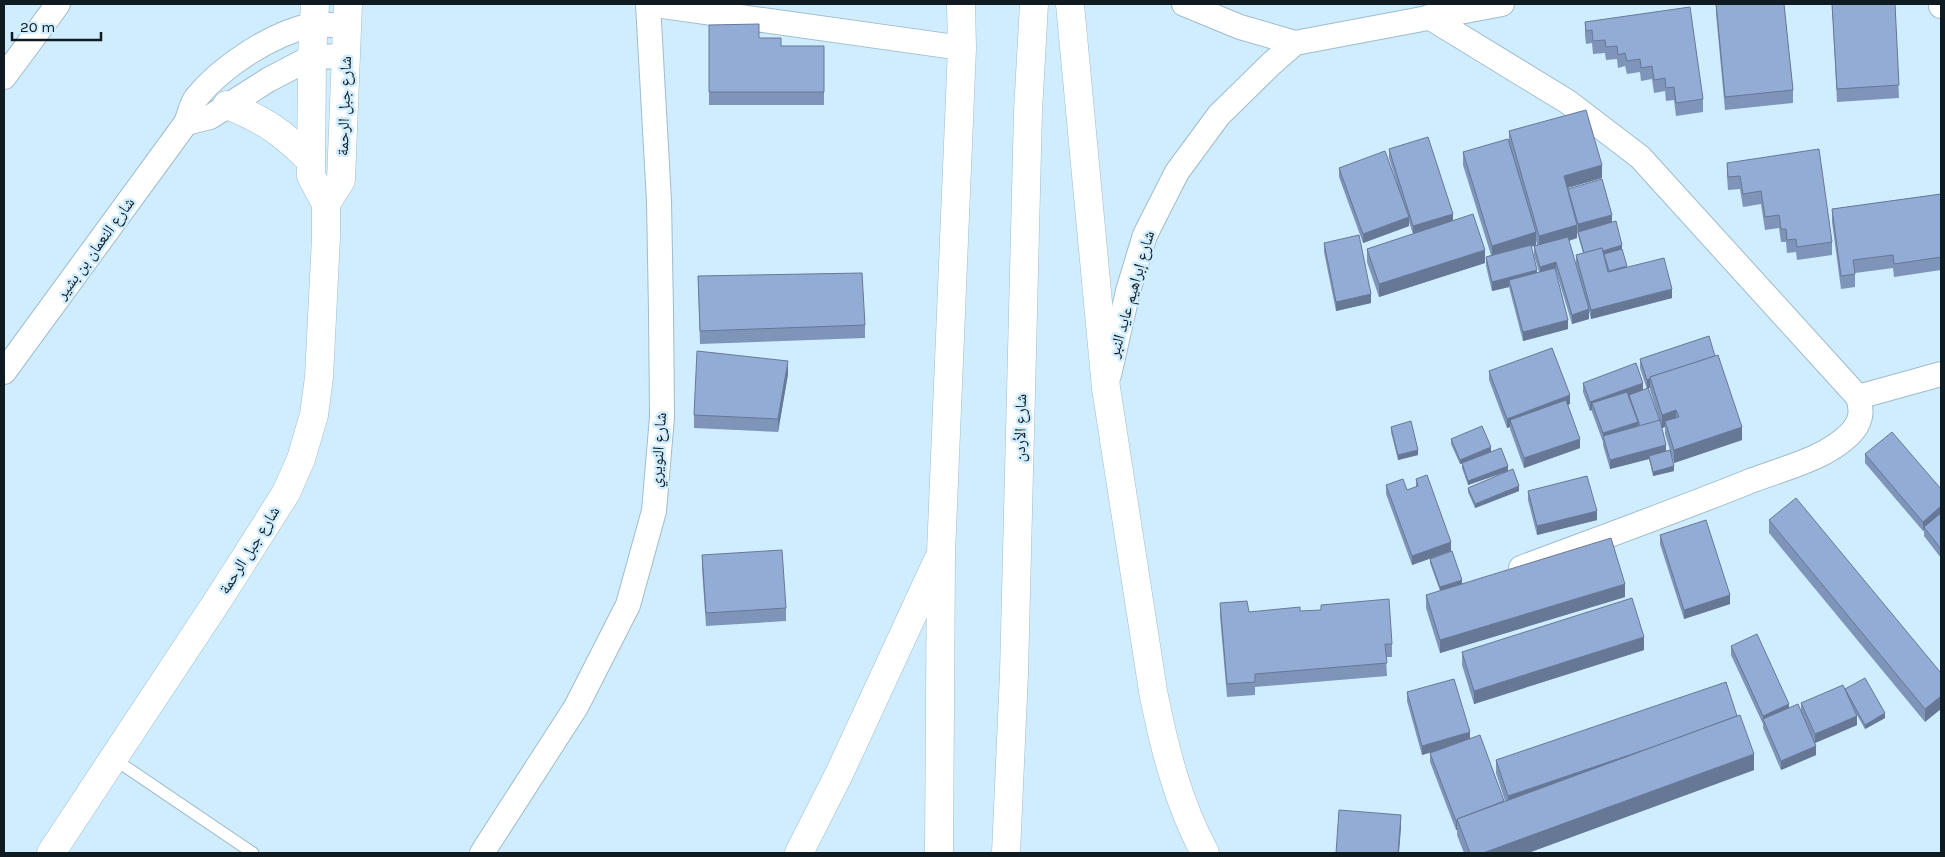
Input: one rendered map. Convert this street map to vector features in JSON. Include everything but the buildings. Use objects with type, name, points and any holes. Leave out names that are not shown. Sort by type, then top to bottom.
[{"type":"main road","points":[[939,853],[941,554],[962,48],[961,4]]},
{"type":"main road","name":"شارع الأردن","points":[[1006,853],[1014,673],[1028,111],[1034,4]]},
{"type":"main road","points":[[1070,4],[1106,388],[1161,732],[1175,782],[1197,838],[1205,853]]},
{"type":"main road","name":"شارع جبل الرحمة","points":[[314,14],[311,176],[326,204]]},
{"type":"main road","name":"شارع جبل الرحمة","points":[[51,853],[281,501],[301,459],[314,415],[319,377],[326,204],[341,180],[348,15]]},
{"type":"main road","points":[[227,105],[253,115],[270,125],[287,137],[311,161]]},
{"type":"main road","points":[[799,853],[840,772],[941,554]]},
{"type":"street","points":[[4,77],[58,4]]},
{"type":"street","points":[[648,4],[962,48]]},
{"type":"street","name":"شارع النويري","points":[[482,853],[576,707],[628,605],[654,511],[662,417],[661,320],[659,200],[648,4]]},
{"type":"street","name":"شارع إبراهيم عايد النبر","points":[[1184,4],[1240,27],[1295,43],[1502,4]]},
{"type":"street","name":"شارع النعمان بن بشير","points":[[4,372],[186,123],[195,100],[220,74],[256,49],[314,14],[348,15]]},
{"type":"street","points":[[1429,17],[1533,78],[1640,157],[1858,397],[1862,410],[1859,424],[1849,435],[1828,451],[1698,502],[1499,576]]},
{"type":"street","name":"شارع إبراهيم عايد النبر","points":[[1106,388],[1128,291],[1145,235],[1177,172],[1219,114],[1270,64],[1295,43]]},
{"type":"street","points":[[186,123],[210,117],[268,80],[312,57],[346,56]]},
{"type":"street","points":[[1858,397],[1941,374]]},
{"type":"lane","points":[[113,758],[253,853]]}]
